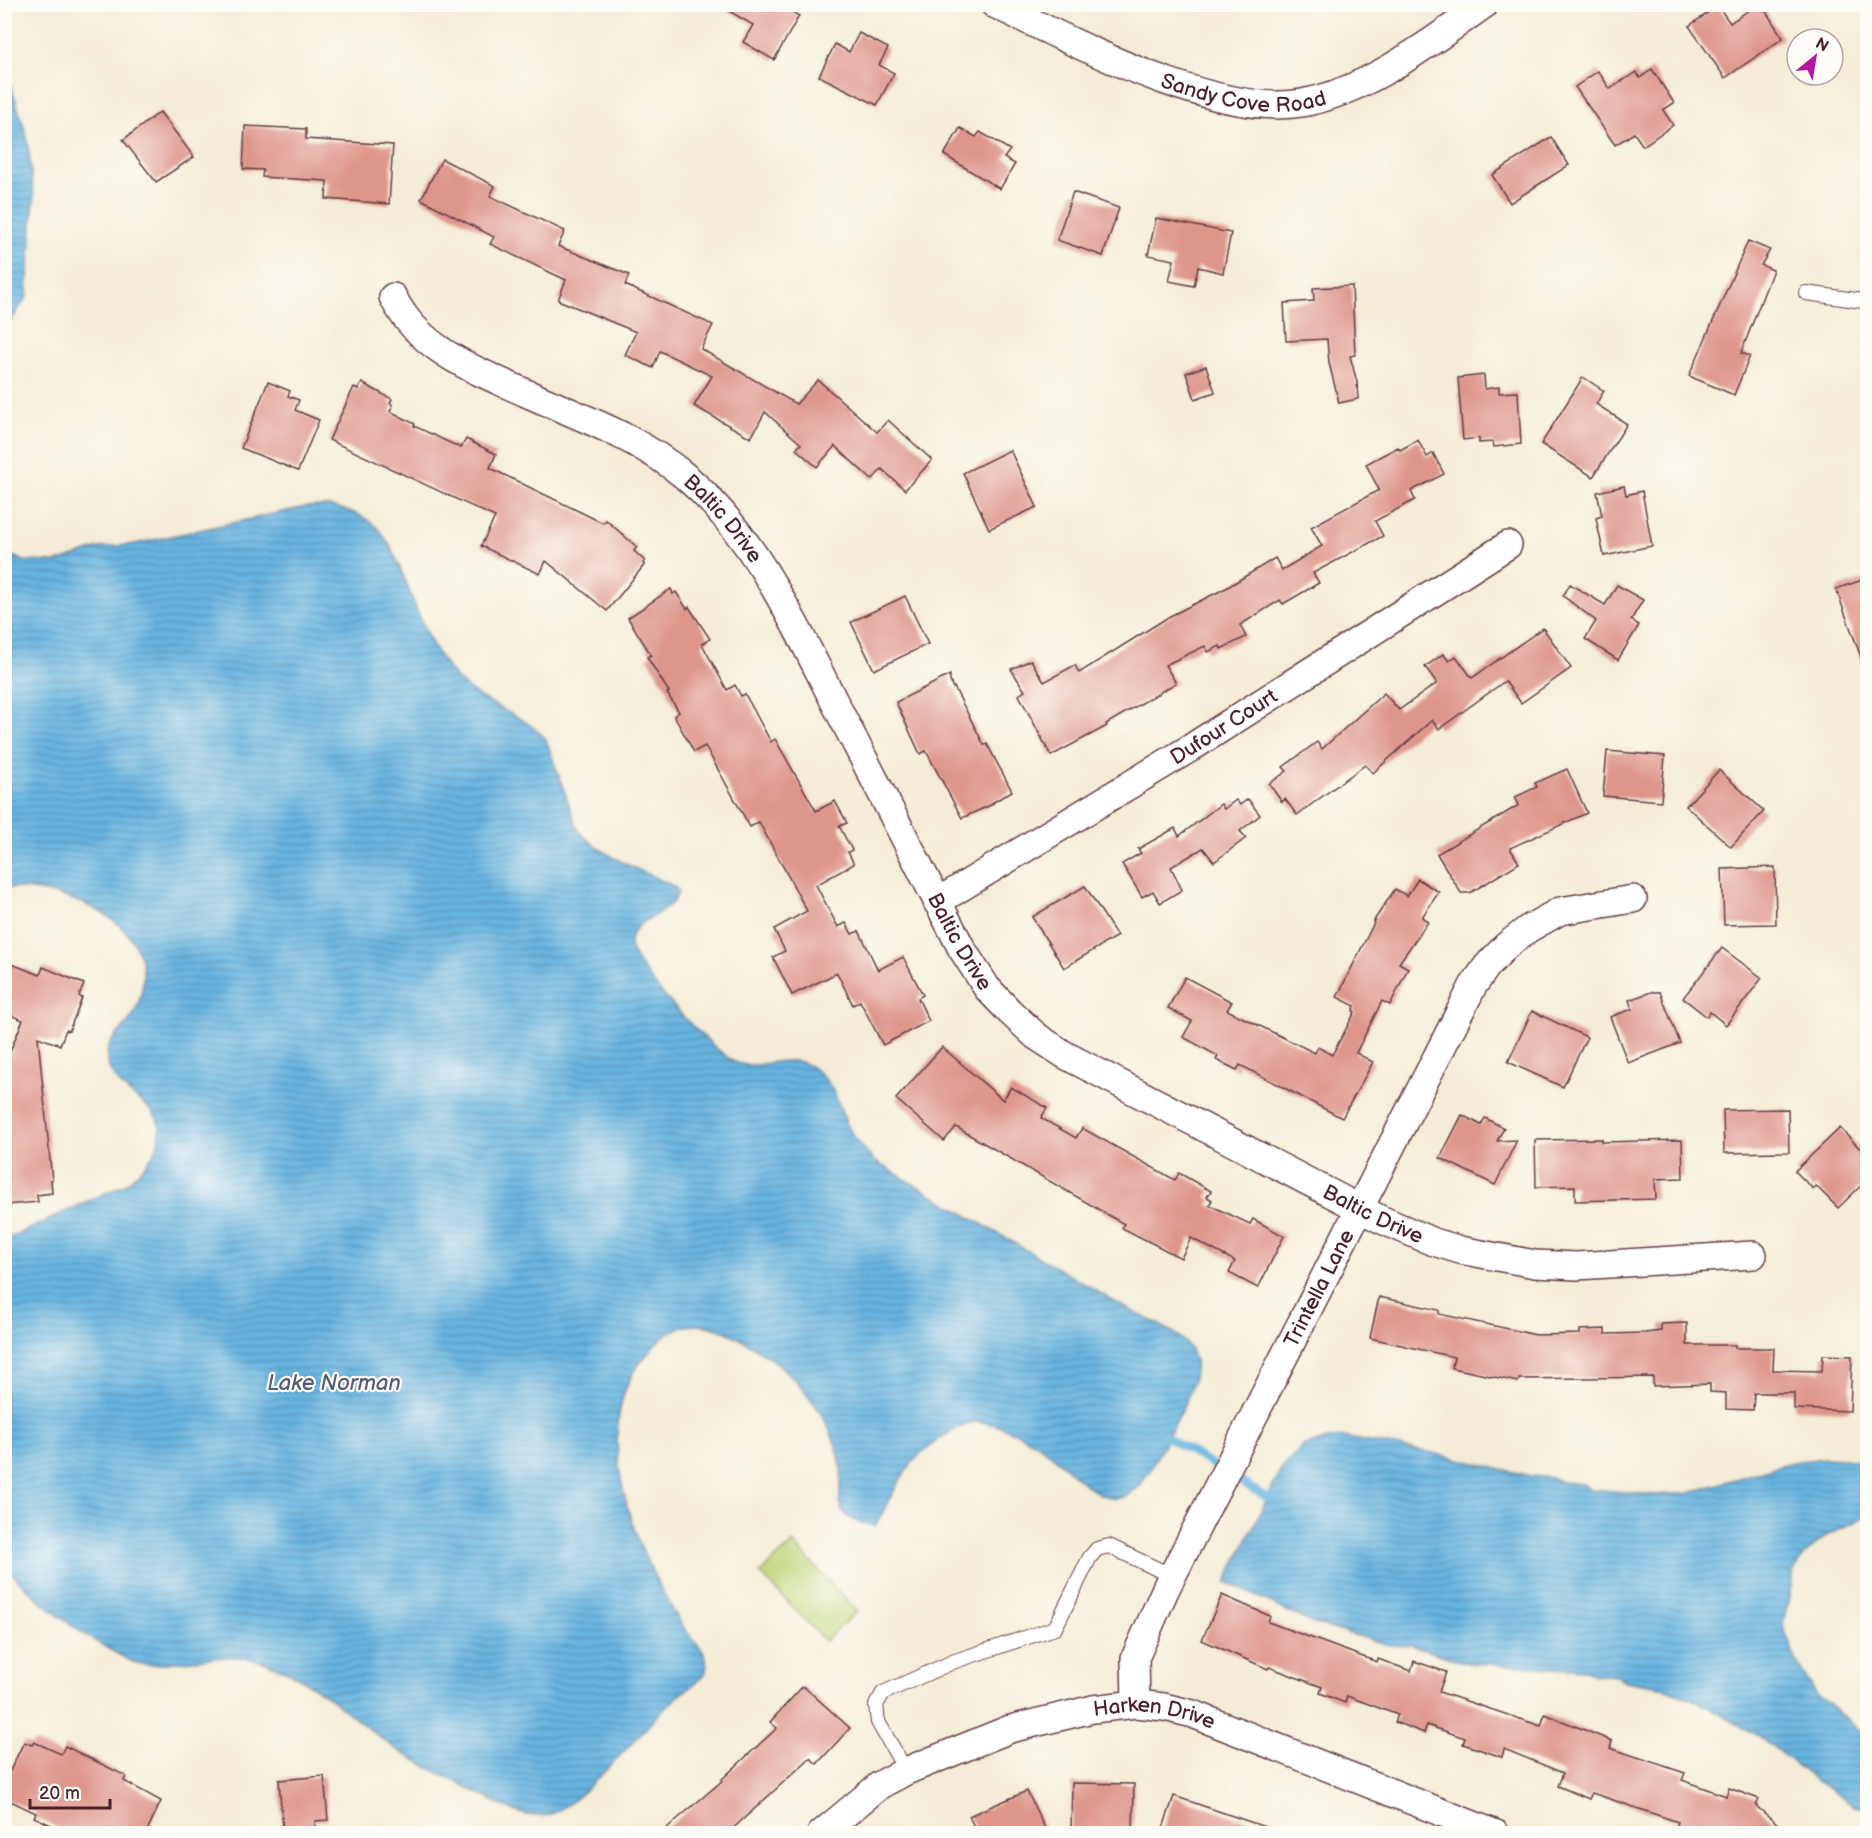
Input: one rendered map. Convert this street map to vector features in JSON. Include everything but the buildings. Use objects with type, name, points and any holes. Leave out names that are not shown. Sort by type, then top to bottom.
[{"type":"street","name":"Sandy Cove Road","points":[[994,4],[1082,46],[1158,78],[1221,98],[1280,105],[1302,103],[1327,96],[1368,80],[1427,45],[1485,4]]},
{"type":"street","name":"Baltic Drive","points":[[393,297],[401,313],[416,330],[461,364],[645,447],[686,477],[724,515],[749,547],[784,604],[962,949],[987,988],[1036,1036],[1065,1054],[1380,1219],[1431,1241],[1460,1250],[1535,1264],[1577,1266],[1753,1255]]},
{"type":"street","name":"Dufour Court","points":[[937,902],[1188,748],[1508,545]]},
{"type":"street","name":"Trintella Lane","points":[[1136,1704],[1135,1658],[1172,1576],[1361,1208],[1456,1016],[1487,966],[1506,946],[1528,929],[1560,911],[1633,899]]},
{"type":"street","name":"Harken Drive","points":[[821,1833],[880,1785],[906,1771],[1010,1730],[1093,1709],[1136,1704],[1164,1707],[1193,1714],[1496,1833]]},
{"type":"lane","points":[[1806,293],[1863,301],[1868,304]]},
{"type":"lane","points":[[906,1771],[878,1722],[876,1705],[883,1693],[955,1660],[1055,1628],[1090,1557],[1097,1549],[1109,1546],[1172,1576]]},
{"type":"green space","points":[[793,1543],[857,1611],[825,1641],[760,1573]]},
{"type":"water","points":[[5,67],[27,137],[34,198],[27,297],[5,329]]},
{"type":"water","name":"Lake Norman","points":[[327,506],[357,514],[381,532],[396,558],[431,643],[454,676],[475,694],[523,721],[546,739],[578,830],[611,856],[675,887],[678,891],[669,906],[638,927],[630,942],[642,969],[693,1027],[737,1063],[757,1065],[796,1061],[807,1064],[830,1085],[854,1138],[876,1162],[1118,1304],[1174,1333],[1188,1346],[1195,1362],[1193,1383],[1176,1421],[1147,1476],[1128,1495],[1120,1498],[1104,1496],[1087,1486],[1050,1454],[1025,1437],[1005,1428],[976,1422],[949,1433],[914,1461],[904,1473],[875,1526],[855,1521],[843,1512],[840,1498],[841,1467],[832,1435],[815,1404],[780,1366],[736,1336],[711,1327],[687,1326],[667,1335],[655,1345],[629,1380],[621,1407],[617,1435],[619,1464],[632,1523],[643,1550],[657,1582],[683,1627],[703,1652],[706,1658],[706,1672],[675,1699],[591,1785],[557,1811],[544,1816],[526,1815],[509,1809],[421,1764],[389,1744],[300,1678],[271,1665],[257,1660],[231,1657],[148,1665],[127,1659],[93,1640],[66,1621],[5,1567],[5,1240],[127,1183],[152,1156],[160,1136],[159,1125],[154,1114],[116,1080],[107,1060],[109,1046],[113,1039],[136,1010],[143,980],[139,954],[127,934],[108,917],[85,904],[59,895],[5,887],[5,553],[24,561],[57,562],[99,548],[135,544],[305,507]]},
{"type":"water","points":[[1342,1437],[1433,1453],[1531,1476],[1553,1478],[1561,1482],[1583,1484],[1591,1489],[1655,1495],[1689,1493],[1791,1462],[1826,1458],[1859,1460],[1867,1465],[1867,1516],[1826,1536],[1803,1556],[1794,1572],[1783,1625],[1797,1663],[1817,1695],[1867,1737],[1867,1809],[1854,1806],[1814,1779],[1760,1737],[1699,1702],[1665,1688],[1625,1681],[1617,1676],[1595,1675],[1586,1670],[1468,1663],[1411,1646],[1389,1645],[1312,1623],[1226,1582],[1283,1466],[1304,1445]]},
{"type":"waterway","points":[[1158,1432],[1268,1498],[1277,1500]]}]
